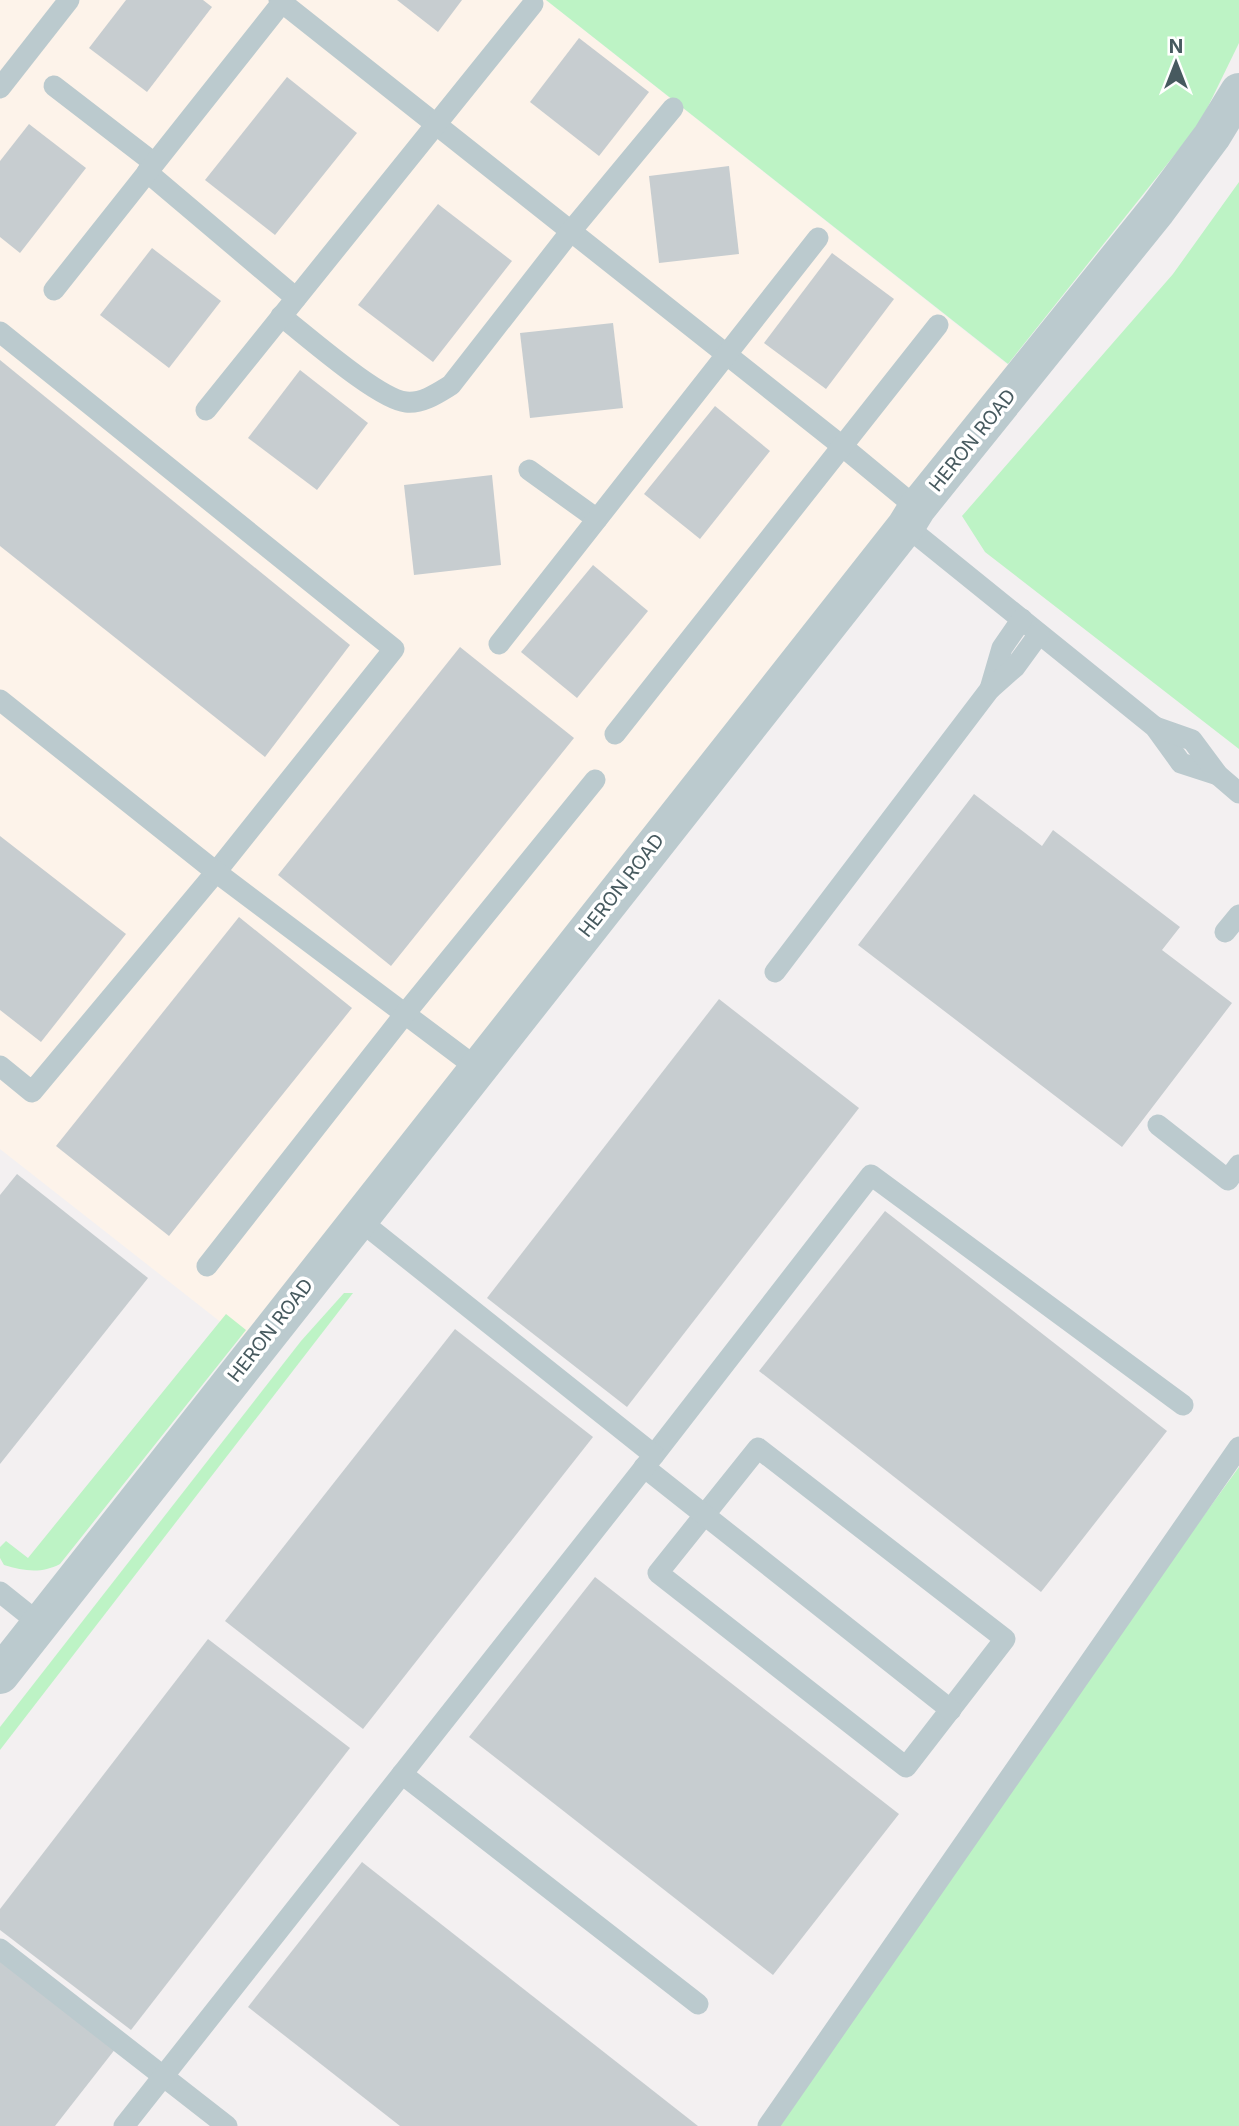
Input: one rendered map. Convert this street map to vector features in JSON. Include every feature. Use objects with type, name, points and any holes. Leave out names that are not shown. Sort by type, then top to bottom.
[{"type":"street","name":"HERON ROAD","points":[[0,1675],[911,517],[1157,210],[1212,136],[1239,92]]},
{"type":"lane","points":[[0,88],[69,0]]},
{"type":"lane","points":[[54,290],[282,1],[842,446],[911,517],[1022,620],[1155,727],[1181,763],[1218,775],[1239,793]]},
{"type":"lane","points":[[206,410],[533,4]]},
{"type":"lane","points":[[54,86],[151,168],[296,298]]},
{"type":"lane","points":[[281,317],[384,395],[407,402],[426,399],[451,385],[571,232],[674,108]]},
{"type":"lane","points":[[499,644],[818,238]]},
{"type":"lane","points":[[615,734],[938,325]]},
{"type":"lane","points":[[0,332],[394,649],[216,872],[32,1092],[0,1066]]},
{"type":"lane","points":[[529,470],[597,519]]},
{"type":"lane","points":[[990,689],[1002,648],[1022,620]]},
{"type":"lane","points":[[775,972],[990,689],[1015,667],[1039,634]]},
{"type":"lane","points":[[0,700],[216,872],[477,1068]]},
{"type":"lane","points":[[207,1266],[404,1015],[595,780]]},
{"type":"lane","points":[[1225,932],[1239,915]]},
{"type":"lane","points":[[1158,1125],[1228,1180],[1239,1165]]},
{"type":"lane","points":[[124,2126],[649,1461],[870,1175],[1183,1405]]},
{"type":"lane","points":[[358,1219],[649,1461],[704,1515],[951,1710]]},
{"type":"lane","points":[[768,2126],[1239,1447]]},
{"type":"lane","points":[[758,1448],[1005,1639],[951,1710],[906,1767],[658,1573],[758,1448]]},
{"type":"lane","points":[[0,1592],[40,1624]]},
{"type":"lane","points":[[402,1774],[698,2004]]},
{"type":"lane","points":[[0,1949],[227,2126]]},
{"type":"shaded area","points":[[0,0],[546,0],[1023,377],[255,1349],[0,1149]]},
{"type":"green space","points":[[546,0],[1239,0],[1239,43],[1200,123],[1008,364]]},
{"type":"green space","points":[[1239,182],[1239,749],[985,552],[962,516],[1173,274]]},
{"type":"green space","points":[[344,1293],[353,1293],[0,1750],[0,1727],[301,1341]]},
{"type":"green space","points":[[226,1314],[246,1330],[60,1564],[32,1570],[4,1565],[0,1558],[0,1547],[6,1541],[28,1558]]},
{"type":"green space","points":[[1239,1467],[1239,2126],[780,2126],[1088,1675]]},
{"type":"building","points":[[126,0],[203,0],[212,7],[147,92],[89,48]]},
{"type":"building","points":[[397,0],[462,0],[438,32]]},
{"type":"building","points":[[579,38],[649,92],[599,156],[530,102]]},
{"type":"building","points":[[287,77],[357,133],[275,235],[205,180]]},
{"type":"building","points":[[29,124],[86,168],[20,253],[0,237],[0,161]]},
{"type":"building","points":[[729,166],[739,254],[659,263],[649,176]]},
{"type":"building","points":[[438,204],[512,261],[433,362],[358,305]]},
{"type":"building","points":[[152,248],[221,301],[169,368],[100,315]]},
{"type":"building","points":[[832,253],[894,299],[826,389],[764,343]]},
{"type":"building","points":[[613,323],[623,408],[530,418],[520,333]]},
{"type":"building","points":[[0,360],[350,645],[265,757],[0,546]]},
{"type":"building","points":[[300,370],[368,423],[317,490],[248,438]]},
{"type":"building","points":[[715,406],[770,451],[700,539],[644,494]]},
{"type":"building","points":[[492,475],[501,565],[414,575],[404,485]]},
{"type":"building","points":[[593,565],[648,611],[577,698],[521,652]]},
{"type":"building","points":[[460,647],[574,738],[391,966],[278,875]]},
{"type":"building","points":[[974,794],[1042,846],[1053,830],[1180,927],[1162,950],[1232,1003],[1122,1147],[858,945]]},
{"type":"building","points":[[0,836],[126,934],[41,1042],[0,1010]]},
{"type":"building","points":[[239,917],[352,1008],[169,1236],[56,1146]]},
{"type":"building","points":[[719,999],[859,1108],[627,1407],[487,1298]]},
{"type":"building","points":[[17,1174],[148,1278],[0,1464],[0,1195]]},
{"type":"building","points":[[885,1211],[1167,1431],[1041,1592],[759,1371]]},
{"type":"building","points":[[455,1329],[593,1437],[363,1729],[225,1621]]},
{"type":"building","points":[[595,1577],[899,1814],[773,1975],[469,1737]]},
{"type":"building","points":[[208,1639],[350,1748],[131,2030],[0,1930],[0,1909]]},
{"type":"building","points":[[362,1862],[698,2126],[400,2126],[248,2007]]},
{"type":"building","points":[[0,1958],[116,2048],[55,2126],[0,2126]]}]
